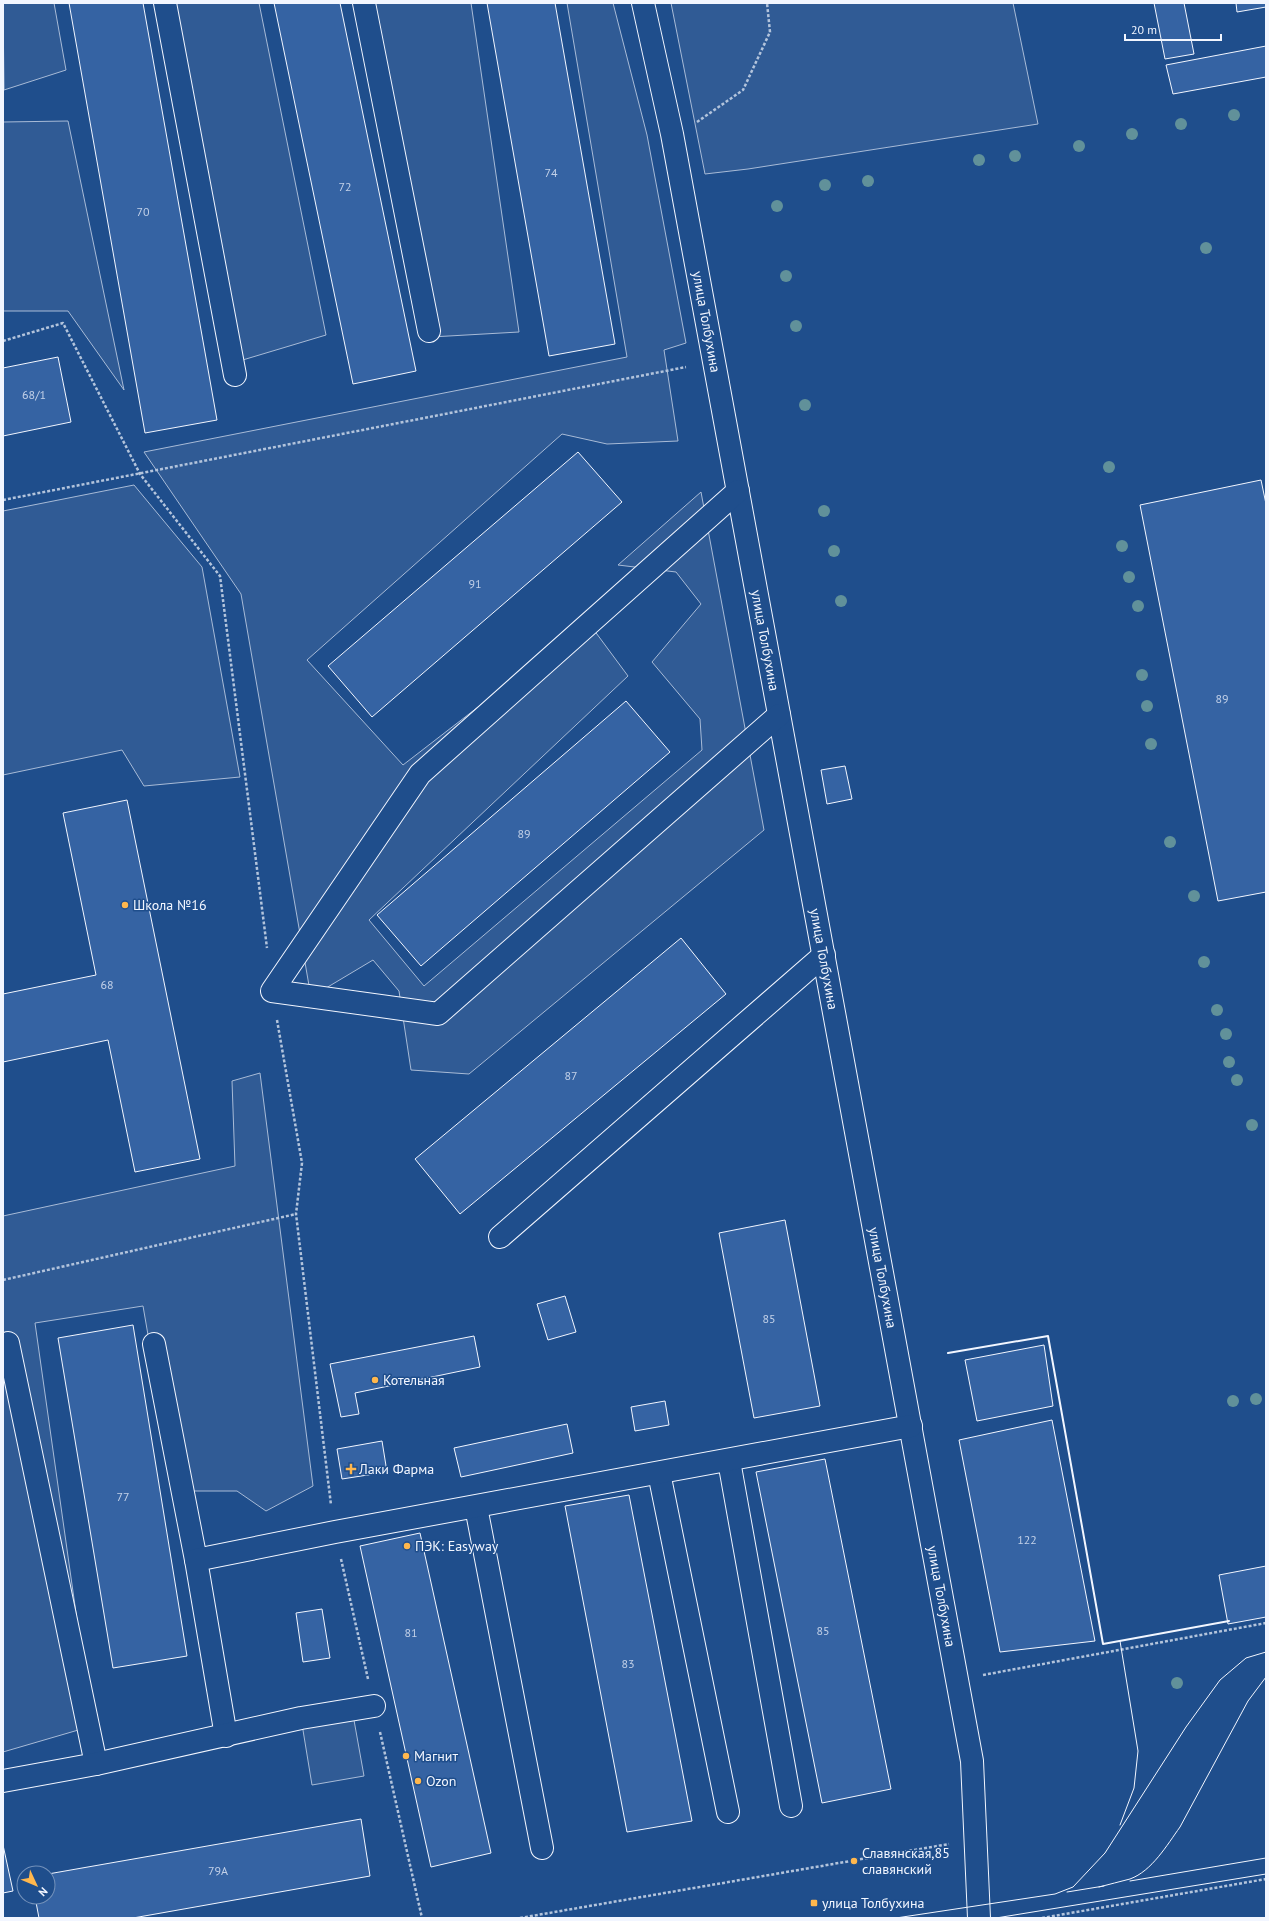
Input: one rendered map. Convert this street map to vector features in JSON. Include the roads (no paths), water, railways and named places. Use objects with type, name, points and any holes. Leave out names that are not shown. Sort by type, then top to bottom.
[{"type":"street","points":[[165,3],[235,375]]},
{"type":"street","points":[[364,3],[429,331]]},
{"type":"street","name":"улица Толбухина","points":[[643,3],[672,134],[972,1761],[979,1918]]},
{"type":"street","points":[[738,491],[420,774],[272,991],[438,1014],[779,715]]},
{"type":"street","points":[[500,1237],[824,955]]},
{"type":"street","points":[[8,1343],[96,1764]]},
{"type":"street","points":[[154,1344],[196,1560],[226,1736]]},
{"type":"street","points":[[196,1560],[335,1532],[729,1461],[911,1426]]},
{"type":"street","points":[[729,1461],[791,1806]]},
{"type":"street","points":[[659,1473],[728,1812]]},
{"type":"street","points":[[476,1506],[542,1848]]},
{"type":"street","points":[[3,1781],[96,1764],[301,1718],[374,1706]]},
{"type":"tram line","points":[[1120,1641],[1138,1751],[1134,1788],[1120,1825]]},
{"type":"tram line","points":[[896,1918],[1055,1894],[1073,1887],[1105,1853],[1186,1727],[1220,1680],[1246,1658],[1266,1652]]},
{"type":"tram line","points":[[1099,1887],[1130,1879],[1138,1875],[1158,1857],[1180,1827],[1248,1701],[1266,1677]]},
{"type":"tram line","points":[[1130,1881],[1266,1858]]},
{"type":"tram line","points":[[996,1918],[1266,1874]]},
{"type":"tram line","points":[[1067,1892],[1104,1886]]},
{"type":"place","name":"Школа №16","points":[[125,905]]},
{"type":"place","name":"Котельная","points":[[375,1380]]},
{"type":"place","name":"Лаки Фарма","points":[[351,1469]]},
{"type":"place","name":"ПЭК: Easyway","points":[[407,1546]]},
{"type":"place","name":"Магнит","points":[[406,1756]]},
{"type":"place","name":"Ozon","points":[[418,1781]]},
{"type":"place","name":"Славянская,85 славянский","points":[[854,1861]]},
{"type":"place","name":"улица Толбухина","points":[[814,1903]]}]
